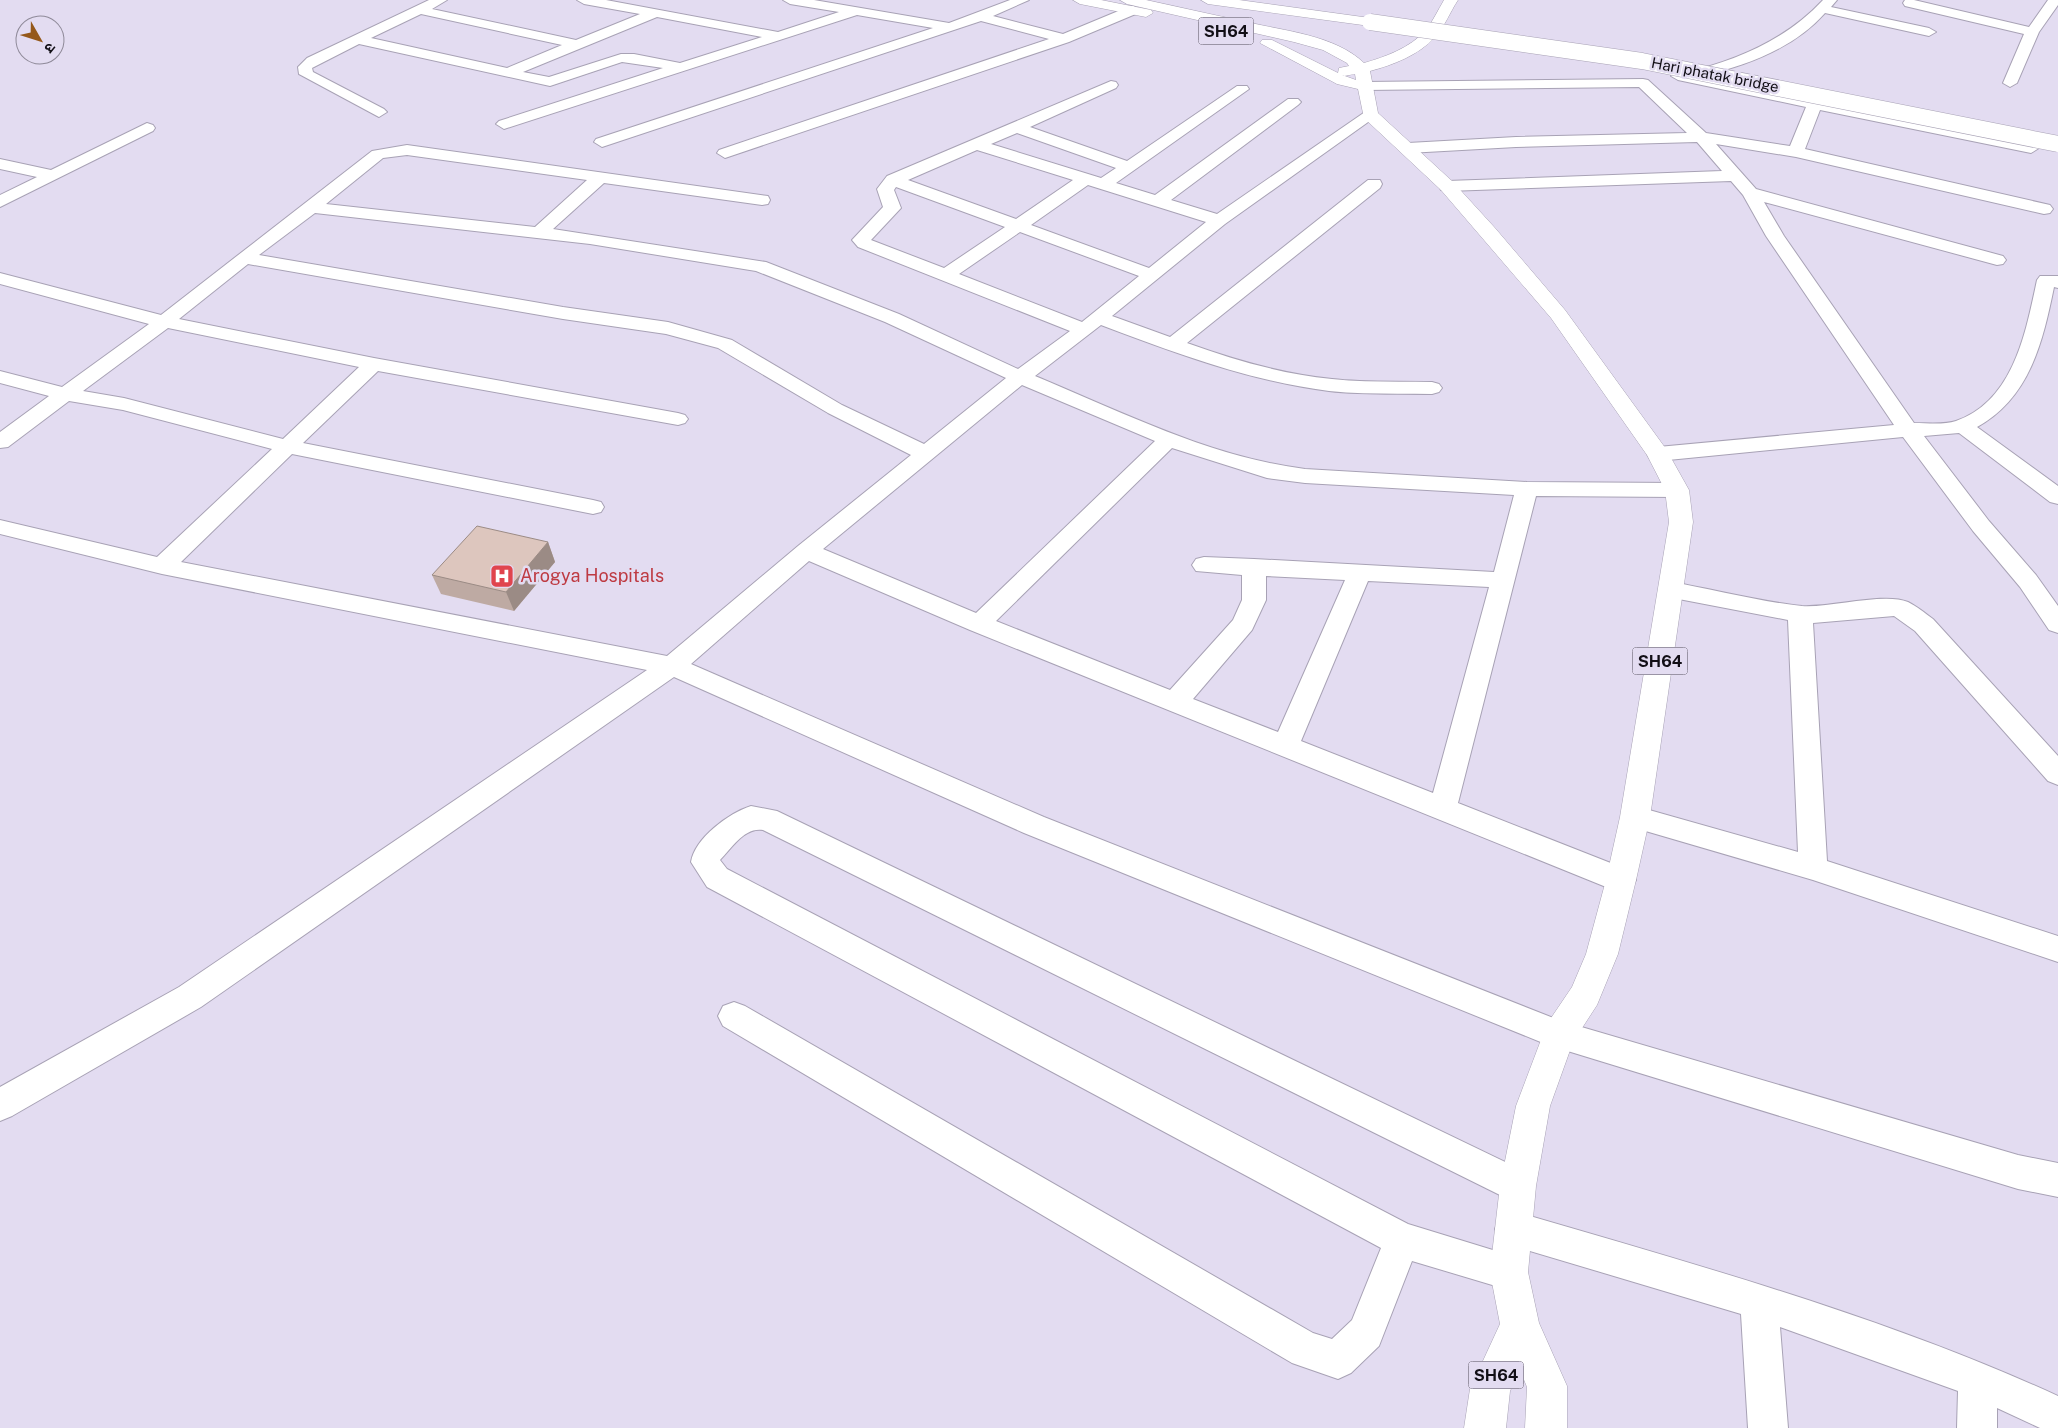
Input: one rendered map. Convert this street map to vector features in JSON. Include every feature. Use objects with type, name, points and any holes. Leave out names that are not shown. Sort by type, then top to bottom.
[{"type":"main road","name":"SH64","points":[[1080,0],[1130,5],[1298,38],[1343,54],[1363,78]]},
{"type":"main road","name":"Hari phatak bridge","points":[[1208,0],[1642,61],[2058,144]]},
{"type":"main road","points":[[1370,115],[1363,78],[1427,36],[1450,0]]},
{"type":"main road","name":"SH64","points":[[1130,5],[1270,44],[1325,73],[1363,78]]},
{"type":"main road","name":"SH64","points":[[1370,115],[1447,186],[1558,314],[1658,454],[1677,490],[1681,522],[1635,817],[1621,880],[1602,954],[1584,994],[1559,1035],[1533,1106],[1518,1186],[1509,1272],[1520,1325],[1547,1386],[1546,1428]]},
{"type":"main road","name":"SH64","points":[[1485,1428],[1490,1389],[1520,1325]]},
{"type":"street","points":[[379,112],[306,74],[305,68],[312,61],[440,0]]},
{"type":"street","points":[[584,0],[777,35]]},
{"type":"street","points":[[790,0],[949,27]]},
{"type":"street","points":[[602,142],[980,17],[1022,0]]},
{"type":"street","points":[[2010,83],[2032,32],[2055,0]]},
{"type":"street","points":[[1910,1],[2032,32]]},
{"type":"street","points":[[725,154],[1064,39],[1130,5]]},
{"type":"street","points":[[1363,78],[1643,83],[1725,67],[1766,52],[1792,37],[1826,5],[1929,32]]},
{"type":"street","points":[[419,10],[577,44]]},
{"type":"street","points":[[504,124],[777,35],[857,11]]},
{"type":"street","points":[[507,73],[656,13]]},
{"type":"street","points":[[980,17],[1064,39]]},
{"type":"street","points":[[356,39],[555,82],[621,58],[634,58],[678,67]]},
{"type":"street","points":[[1678,76],[2030,148]]},
{"type":"street","points":[[1643,83],[1702,138],[1750,193],[1775,236],[1908,430],[1981,526],[2028,581],[2058,624]]},
{"type":"street","points":[[1111,85],[893,180],[884,189],[892,208],[861,240],[864,243],[946,275],[1092,324],[1270,374],[1329,385],[1432,388]]},
{"type":"street","points":[[1104,184],[1242,89]]},
{"type":"street","points":[[1158,201],[1293,102]]},
{"type":"street","points":[[1796,152],[1816,104]]},
{"type":"street","points":[[0,1105],[190,996],[672,666],[924,453],[1020,377],[1092,324],[1219,220],[1370,115]]},
{"type":"street","points":[[1016,127],[1129,167]]},
{"type":"street","points":[[0,202],[147,128]]},
{"type":"street","points":[[1408,148],[1516,142],[1702,138],[1796,152],[2044,209]]},
{"type":"street","points":[[976,144],[1219,220]]},
{"type":"street","points":[[0,442],[68,395],[164,322],[378,154],[407,150],[762,200]]},
{"type":"street","points":[[0,164],[52,175]]},
{"type":"street","points":[[1447,186],[1735,176]]},
{"type":"street","points":[[538,233],[600,177]]},
{"type":"street","points":[[946,275],[1086,179]]},
{"type":"street","points":[[893,180],[1016,227],[1152,275]]},
{"type":"street","points":[[1172,345],[1374,184]]},
{"type":"street","points":[[1750,193],[1997,260]]},
{"type":"street","points":[[310,206],[538,233],[760,266],[892,318],[1020,377],[1169,439],[1222,458],[1258,468],[1305,476],[1527,489],[1677,490]]},
{"type":"street","points":[[244,258],[524,306],[668,328],[725,344],[835,409],[924,453]]},
{"type":"street","points":[[0,278],[164,322],[374,364],[678,419]]},
{"type":"street","points":[[1658,454],[1963,426],[1990,412],[2007,395],[2034,342],[2046,280],[2058,282]]},
{"type":"street","points":[[162,566],[374,364]]},
{"type":"street","points":[[0,377],[68,395],[124,404],[289,447],[593,506]]},
{"type":"street","points":[[1963,426],[2058,497]]},
{"type":"street","points":[[979,624],[1169,439]]},
{"type":"street","points":[[1443,809],[1527,489]]},
{"type":"street","points":[[0,528],[162,566],[672,666],[1034,825],[1559,1035],[2018,1172],[2058,1180]]},
{"type":"street","points":[[806,551],[979,624],[1621,880]]},
{"type":"street","points":[[1204,565],[1503,580]]},
{"type":"street","points":[[1175,702],[1243,624],[1254,600],[1254,568]]},
{"type":"street","points":[[1286,746],[1360,573]]},
{"type":"street","points":[[1671,590],[1800,614],[1822,615],[1887,607],[1900,608],[1924,625],[2058,774]]},
{"type":"street","points":[[1800,614],[1813,868]]},
{"type":"street","points":[[1509,1272],[1402,1240],[717,878],[705,862],[706,856],[736,825],[751,817],[767,819],[1272,1063],[1518,1186]]},
{"type":"street","points":[[1635,817],[1813,868],[2058,948]]},
{"type":"street","points":[[734,1016],[1305,1350],[1338,1360],[1366,1333],[1402,1240]]},
{"type":"street","points":[[1513,1229],[1759,1301],[1978,1379],[2058,1416]]},
{"type":"street","points":[[1759,1301],[1768,1428]]},
{"type":"street","points":[[1977,1428],[1978,1379]]},
{"type":"building","points":[[477,526],[548,542],[506,592],[432,575]]},
{"type":"place","name":"Arogya Hospitals","points":[[502,576]]}]
